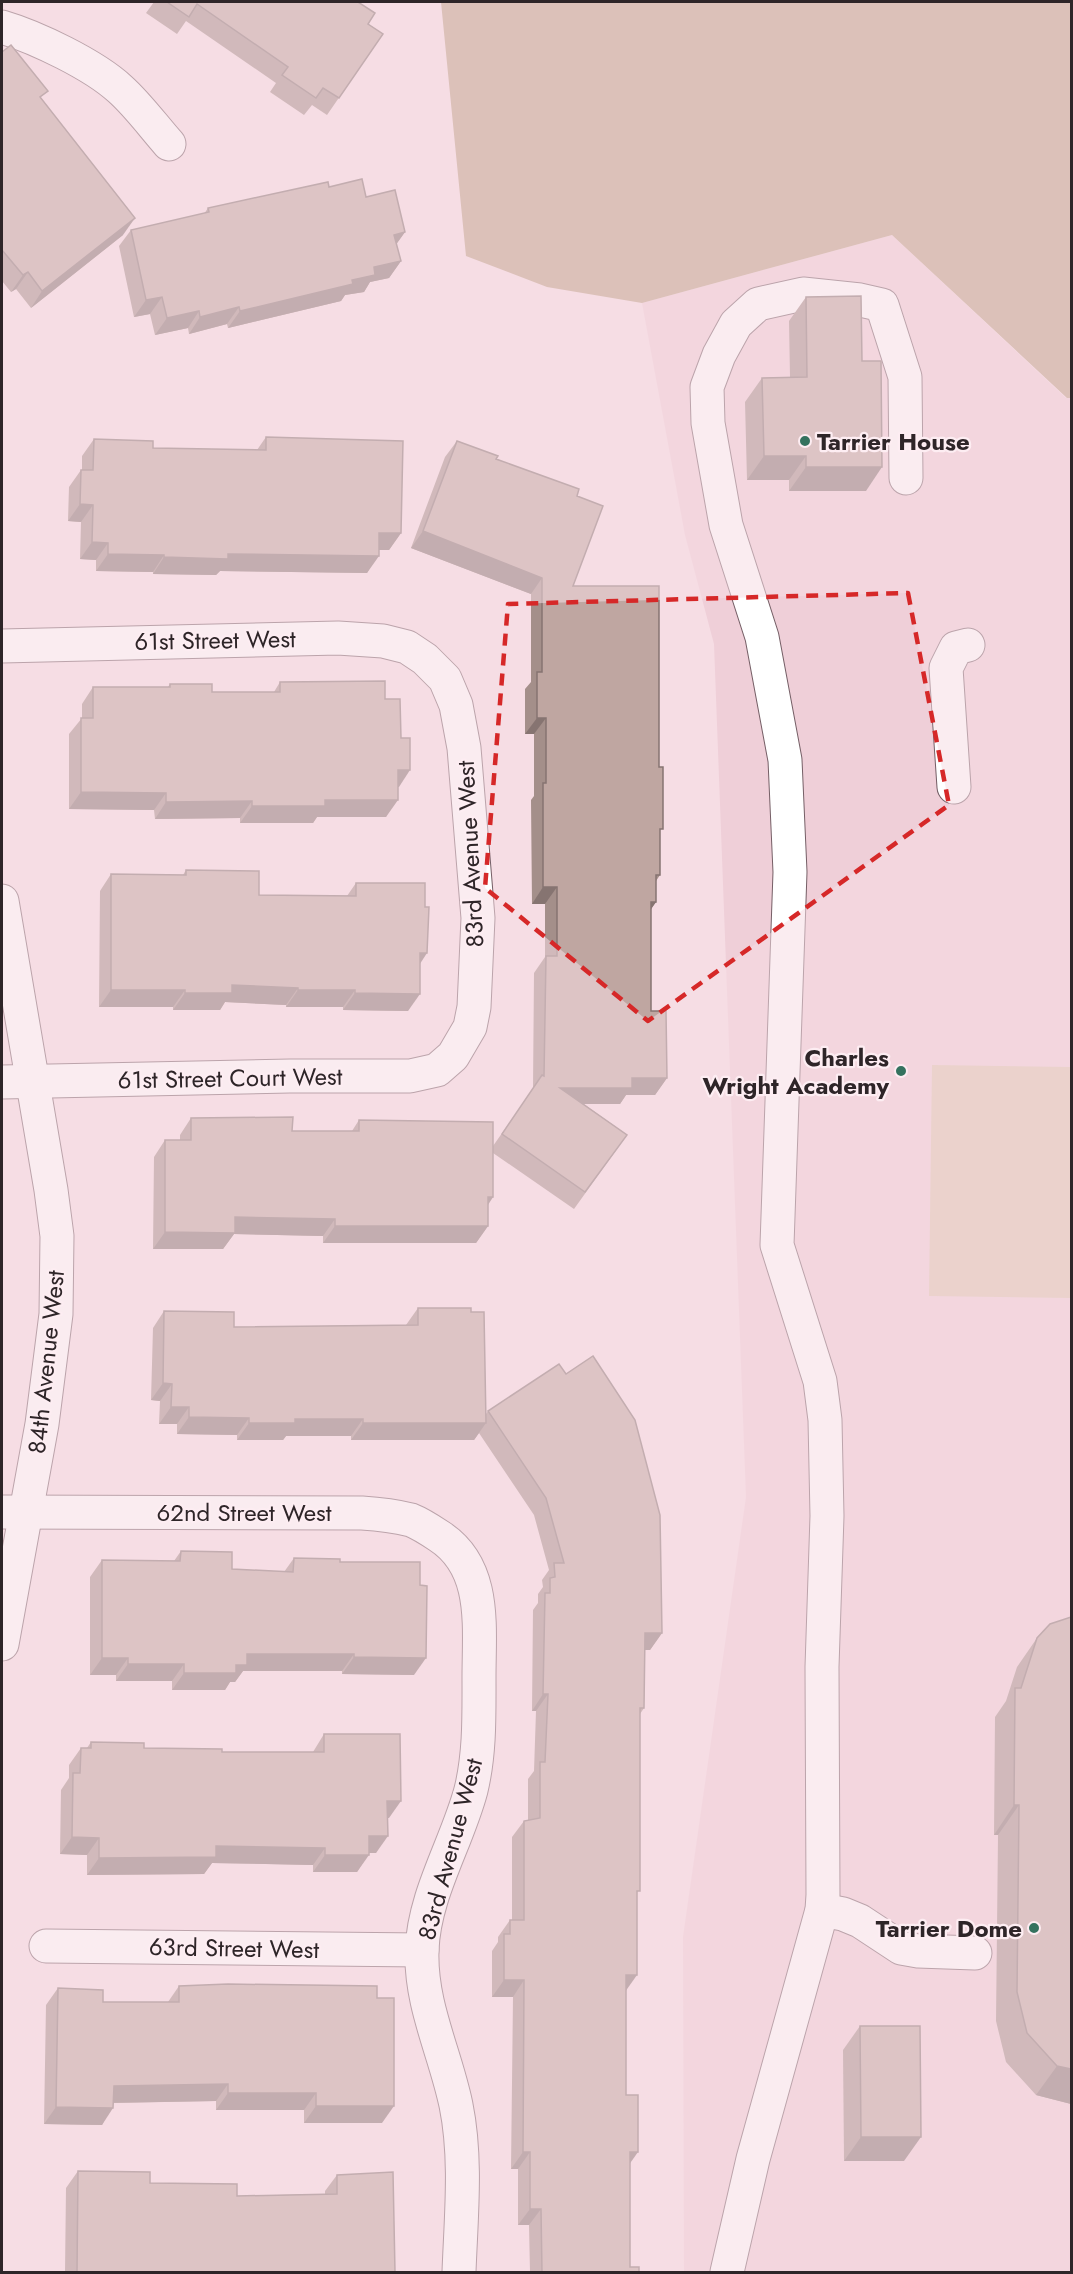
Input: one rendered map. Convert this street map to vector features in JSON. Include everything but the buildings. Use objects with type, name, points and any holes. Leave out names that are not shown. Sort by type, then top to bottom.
[{"type":"street","points":[[2,27],[76,59],[120,88],[169,144]]},
{"type":"street","points":[[727,2272],[753,2160],[822,1910],[824,1895],[822,1667],[827,1516],[825,1420],[820,1381],[777,1245],[790,872],[785,760],[762,637],[726,525],[708,423],[707,387],[719,355],[736,324],[758,304],[803,294],[860,300],[882,305],[905,377],[906,478]]},
{"type":"street","name":"61st Street West","points":[[2,646],[338,638],[384,641],[407,647],[425,659]]},
{"type":"street","points":[[954,787],[946,669],[956,648],[968,645]]},
{"type":"street","name":"83rd Avenue West","points":[[425,659],[444,679],[456,705],[464,748],[478,918],[474,1006],[470,1027],[453,1056]]},
{"type":"street","name":"84th Avenue West","points":[[2,901],[16,1081],[51,1190],[57,1236],[58,1281],[47,1389],[14,1512],[2,1644]]},
{"type":"street","name":"61st Street Court West","points":[[16,1081],[410,1076],[437,1070],[453,1056]]},
{"type":"street","name":"62nd Street West","points":[[14,1512],[326,1511],[372,1514],[413,1521],[431,1531],[459,1554],[469,1567]]},
{"type":"street","name":"83rd Avenue West","points":[[459,2272],[462,2178],[460,2133],[456,2105],[426,1998],[422,1950],[435,1887],[465,1810],[477,1757],[479,1615],[474,1581],[469,1567]]},
{"type":"street","points":[[822,1910],[843,1914],[860,1921],[901,1948],[918,1951],[975,1953]]},
{"type":"street","name":"63rd Street West","points":[[46,1946],[422,1950]]},
{"type":"highlighted area","points":[[908,593],[949,805],[648,1021],[485,888],[508,604]]},
{"type":"shaded area","points":[[441,2],[1071,2],[1071,398],[1067,398],[892,235],[642,303],[547,287],[466,256]]},
{"type":"shaded area","name":"Charles Wright Academy","points":[[892,235],[1066,398],[1071,398],[1071,2272],[684,2272],[683,1937],[746,1497],[714,644],[685,535],[642,303]]},
{"type":"shaded area","points":[[932,1065],[1071,1067],[1071,1298],[929,1296]]},
{"type":"place","name":"Tarrier House","points":[[805,441]]},
{"type":"place","name":"Charles Wright Academy","points":[[901,1071]]},
{"type":"place","name":"Tarrier Dome","points":[[1034,1928]]}]
